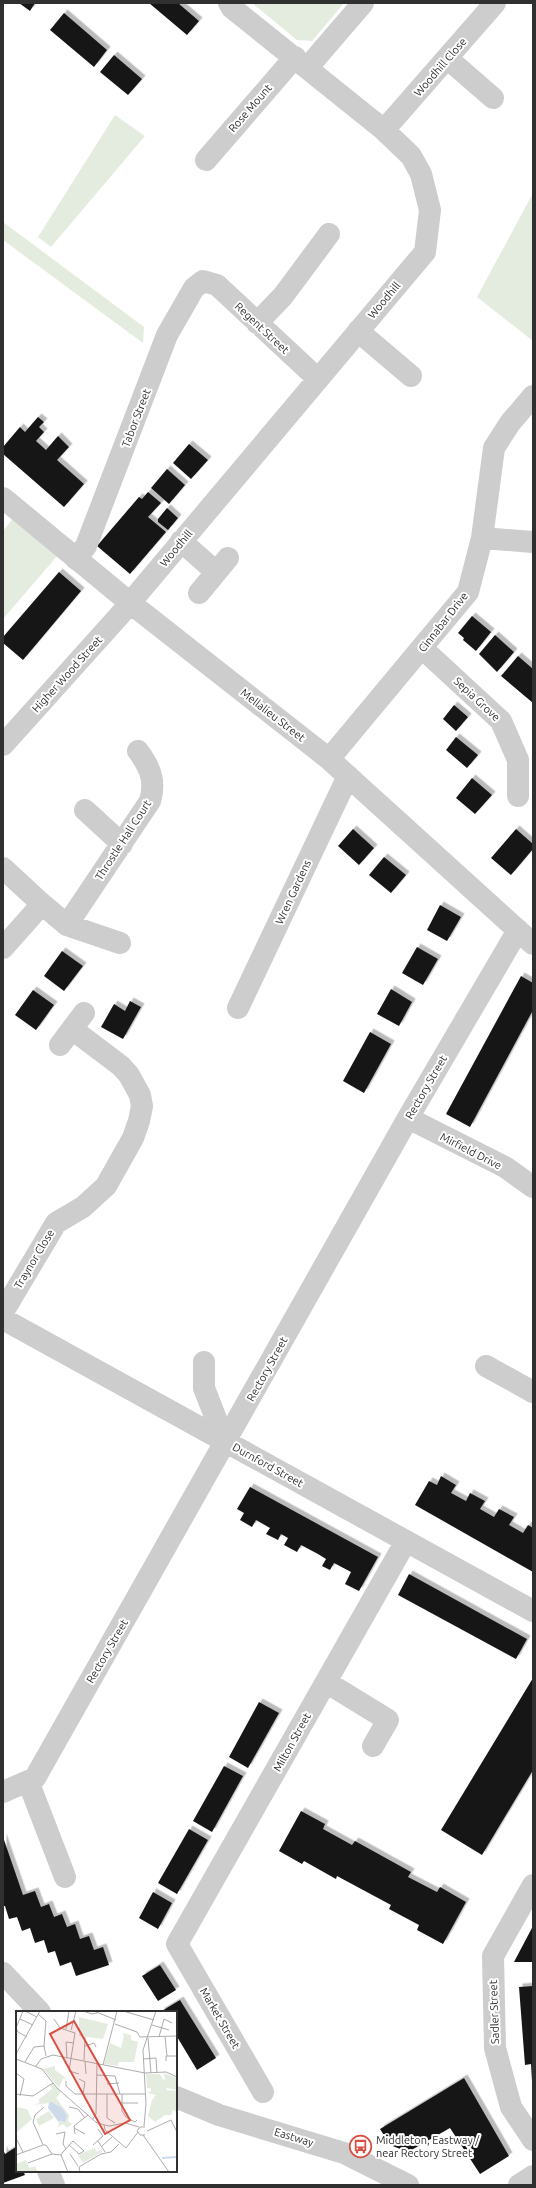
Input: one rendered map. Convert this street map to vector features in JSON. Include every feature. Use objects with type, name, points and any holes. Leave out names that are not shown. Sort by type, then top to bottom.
[{"type":"street","name":"Rose Mount","points":[[206,160],[301,62],[363,3]]},
{"type":"street","name":"Woodhill Close","points":[[384,130],[496,3]]},
{"type":"street","name":"Woodhill","points":[[129,602],[425,252],[430,210],[421,174],[411,156],[384,130],[230,5]]},
{"type":"street","points":[[447,58],[493,98]]},
{"type":"street","points":[[257,323],[283,296],[329,234]]},
{"type":"street","name":"Regent Street","points":[[204,281],[217,285],[318,379]]},
{"type":"street","name":"Tabor Street","points":[[76,559],[86,546],[167,335],[194,288],[204,281]]},
{"type":"street","points":[[358,331],[411,376]]},
{"type":"street","name":"Cinnabar Drive","points":[[330,759],[423,649],[468,592],[482,538],[494,448],[518,426],[533,396]]},
{"type":"street","name":"Mellalieu Street","points":[[3,498],[129,602],[330,759],[525,937]]},
{"type":"street","points":[[482,538],[533,542]]},
{"type":"street","points":[[181,541],[222,565],[199,593]]},
{"type":"street","name":"Higher Wood Street","points":[[4,740],[75,666],[129,602]]},
{"type":"street","name":"Sepia Grove","points":[[423,649],[501,721],[525,758],[518,796]]},
{"type":"street","name":"Throstle Hall Court","points":[[67,925],[145,810],[153,793],[152,778],[148,764],[138,751]]},
{"type":"street","name":"Wren Gardens","points":[[238,1008],[348,776]]},
{"type":"street","points":[[85,810],[122,844]]},
{"type":"street","points":[[3,868],[67,925],[120,943]]},
{"type":"street","points":[[3,948],[42,904]]},
{"type":"street","name":"Rectory Street","points":[[3,1792],[35,1778],[408,1118],[525,937]]},
{"type":"street","name":"Traynor Close","points":[[3,1312],[56,1223],[94,1199],[106,1186],[133,1138],[139,1121],[142,1106],[140,1095],[129,1075],[121,1066],[72,1029]]},
{"type":"street","name":"Mirfield Drive","points":[[408,1118],[505,1168],[533,1187]]},
{"type":"street","name":"Durnford Street","points":[[3,1319],[533,1611]]},
{"type":"street","points":[[204,1362],[204,1388],[225,1442]]},
{"type":"street","points":[[486,1366],[533,1392]]},
{"type":"street","name":"Milton Street","points":[[177,1944],[406,1541]]},
{"type":"street","points":[[326,1682],[388,1720],[373,1746]]},
{"type":"street","points":[[28,1781],[65,1877]]},
{"type":"street","name":"Sadler Street","points":[[533,1885],[493,1956],[495,2048],[511,2106],[533,2140]]},
{"type":"street","name":"Market Street","points":[[177,1944],[263,2092]]},
{"type":"street","points":[[3,1973],[39,2011]]},
{"type":"street","name":"Eastway","points":[[177,2097],[219,2115],[344,2153],[408,2185]]},
{"type":"street","points":[[48,2172],[54,2185]]},
{"type":"street","points":[[519,2185],[533,2176]]},
{"type":"shaded area","points":[[252,3],[344,3],[312,41],[297,40]]},
{"type":"shaded area","points":[[115,115],[145,136],[51,247],[38,237]]},
{"type":"shaded area","points":[[533,193],[533,341],[477,297]]},
{"type":"shaded area","points":[[3,222],[144,327],[143,343],[3,240]]},
{"type":"shaded area","points":[[14,517],[58,555],[3,619],[3,531]]},
{"type":"building","points":[[19,3],[35,3],[30,11]]},
{"type":"building","points":[[149,3],[178,3],[199,21],[187,35]]},
{"type":"building","points":[[64,13],[107,50],[94,67],[50,30]]},
{"type":"building","points":[[114,55],[142,79],[128,95],[100,72]]},
{"type":"building","points":[[38,417],[44,422],[39,427],[44,432],[36,441],[46,450],[58,436],[69,447],[57,460],[84,484],[64,507],[3,454],[3,447],[20,427],[25,432]]},
{"type":"building","points":[[189,444],[208,460],[191,479],[173,463]]},
{"type":"building","points":[[167,469],[185,485],[169,504],[151,488]]},
{"type":"building","points":[[148,492],[161,503],[148,517],[166,532],[130,574],[97,546],[139,497],[142,499]]},
{"type":"building","points":[[167,508],[178,518],[168,530],[158,522],[158,519]]},
{"type":"building","points":[[59,572],[81,591],[23,660],[3,643],[3,637]]},
{"type":"building","points":[[472,616],[491,632],[476,651],[463,640],[464,638],[458,633]]},
{"type":"building","points":[[495,635],[514,652],[497,672],[479,654]]},
{"type":"building","points":[[518,656],[533,669],[533,703],[501,676]]},
{"type":"building","points":[[454,705],[468,717],[456,731],[443,719]]},
{"type":"building","points":[[456,737],[478,755],[467,768],[446,750]]},
{"type":"building","points":[[472,778],[492,795],[475,814],[456,798]]},
{"type":"building","points":[[353,829],[374,848],[359,865],[338,846]]},
{"type":"building","points":[[516,829],[533,844],[533,849],[511,875],[491,858]]},
{"type":"building","points":[[384,857],[406,875],[391,893],[369,875]]},
{"type":"building","points":[[440,905],[461,917],[447,941],[427,930]]},
{"type":"building","points":[[417,947],[438,959],[423,985],[402,973]]},
{"type":"building","points":[[62,951],[83,966],[64,991],[44,976]]},
{"type":"building","points":[[521,976],[533,983],[533,1010],[470,1127],[446,1114]]},
{"type":"building","points":[[391,989],[412,1002],[399,1026],[377,1014]]},
{"type":"building","points":[[33,990],[54,1005],[36,1030],[15,1015]]},
{"type":"building","points":[[130,1001],[141,1007],[123,1039],[101,1027],[114,1004],[125,1011]]},
{"type":"building","points":[[370,1032],[391,1044],[364,1093],[343,1081]]},
{"type":"building","points":[[441,1476],[456,1485],[451,1493],[466,1501],[470,1493],[485,1501],[480,1509],[494,1517],[499,1509],[514,1517],[509,1525],[523,1533],[528,1525],[533,1528],[533,1572],[415,1505],[429,1481],[437,1485]]},
{"type":"building","points":[[250,1487],[378,1557],[359,1591],[345,1584],[351,1572],[334,1563],[330,1570],[322,1566],[326,1559],[318,1554],[301,1545],[297,1552],[284,1545],[288,1538],[281,1534],[278,1540],[266,1534],[270,1528],[256,1520],[252,1527],[240,1520],[244,1513],[237,1509]]},
{"type":"building","points":[[409,1574],[527,1639],[516,1659],[398,1595]]},
{"type":"building","points":[[533,1678],[533,1770],[482,1855],[441,1830]]},
{"type":"building","points":[[259,1702],[279,1713],[248,1768],[229,1757]]},
{"type":"building","points":[[224,1766],[243,1776],[212,1832],[193,1821]]},
{"type":"building","points":[[301,1811],[325,1824],[323,1829],[352,1845],[355,1841],[411,1872],[408,1877],[437,1892],[440,1887],[466,1902],[443,1944],[417,1930],[419,1925],[389,1909],[391,1905],[337,1876],[336,1879],[304,1861],[302,1864],[279,1851]]},
{"type":"building","points":[[189,1829],[208,1840],[177,1894],[158,1883]]},
{"type":"building","points":[[3,1837],[23,1895],[35,1891],[41,1907],[49,1904],[54,1917],[62,1914],[67,1927],[75,1924],[80,1939],[89,1936],[94,1950],[103,1947],[109,1965],[76,1976],[71,1962],[60,1966],[55,1951],[48,1953],[44,1940],[35,1943],[30,1928],[22,1931],[17,1917],[9,1919],[5,1906],[3,1906]]},
{"type":"building","points":[[153,1892],[172,1903],[158,1929],[139,1918]]},
{"type":"building","points":[[533,1926],[533,1962],[514,1962]]},
{"type":"building","points":[[160,1965],[176,1990],[158,2001],[142,1976]]},
{"type":"building","points":[[533,1986],[532,2081],[531,2064],[525,2065],[519,1987]]},
{"type":"building","points":[[180,2000],[216,2058],[197,2070],[177,2037],[177,2011],[162,2011]]},
{"type":"building","points":[[464,2078],[509,2156],[480,2174],[450,2128],[408,2152],[390,2145],[380,2129]]},
{"type":"building","points":[[16,2147],[16,2172],[24,2172],[25,2175],[3,2183],[3,2149],[5,2154]]},
{"type":"place","name":"Middleton, Eastway / near Rectory Street","points":[[360,2146]]}]
